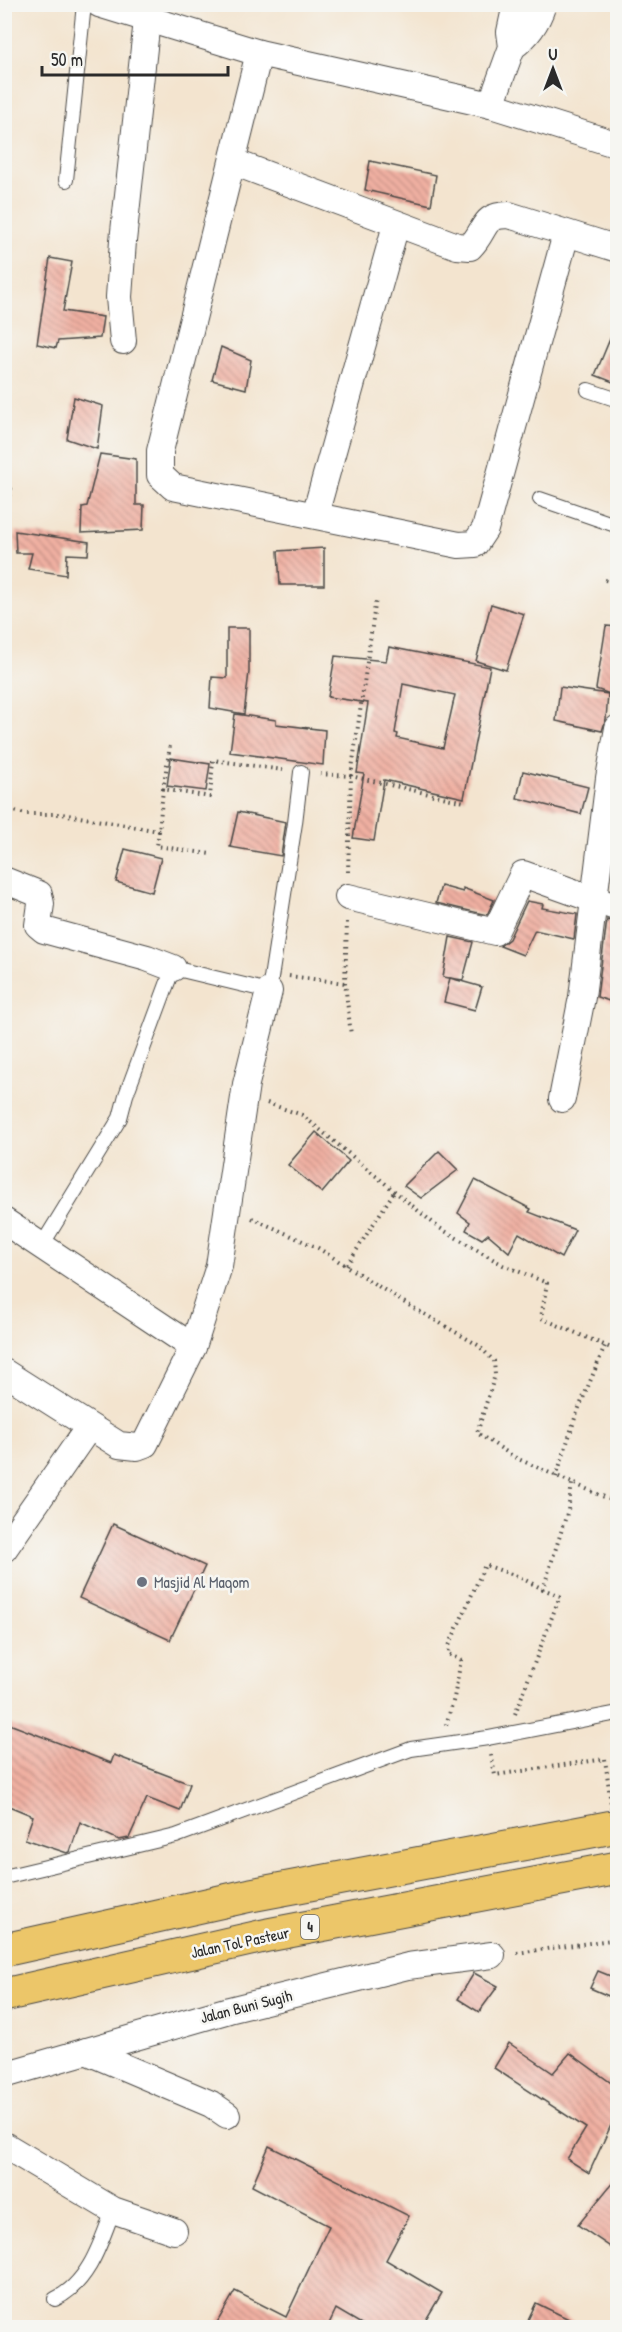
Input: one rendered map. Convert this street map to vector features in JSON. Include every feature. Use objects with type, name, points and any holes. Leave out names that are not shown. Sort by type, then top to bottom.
[{"type":"highway","points":[[4,1950],[251,1895],[618,1826]]},
{"type":"highway","name":"Jalan Tol Pasteur","points":[[4,1995],[268,1935],[618,1868]]},
{"type":"street","points":[[99,4],[259,53],[491,105],[618,145]]},
{"type":"street","points":[[491,105],[512,47],[510,32],[516,4]]},
{"type":"street","points":[[512,47],[526,37],[539,17],[543,4]]},
{"type":"street","points":[[123,341],[119,297],[123,242],[147,20]]},
{"type":"street","points":[[259,53],[160,451],[160,475],[173,487],[459,545],[475,544],[481,538],[566,234]]},
{"type":"street","points":[[233,162],[457,246],[470,247],[489,219],[497,215],[509,215],[618,249]]},
{"type":"street","points":[[315,515],[396,225]]},
{"type":"street","points":[[562,1100],[582,997],[609,778],[618,728]]},
{"type":"street","points":[[348,897],[495,932],[523,874],[618,908]]},
{"type":"street","points":[[4,880],[39,894],[41,904],[38,925],[44,930],[130,952],[172,968]]},
{"type":"street","points":[[4,1372],[119,1445],[137,1447],[145,1443],[193,1347],[219,1266],[245,1096],[270,982]]},
{"type":"street","points":[[4,1221],[193,1347]]},
{"type":"street","points":[[4,1549],[89,1427]]},
{"type":"street","name":"Jalan Buni Sugih","points":[[4,2075],[229,2010],[408,1966],[492,1955]]},
{"type":"street","points":[[86,2051],[211,2104],[227,2115]]},
{"type":"street","points":[[4,2145],[113,2210],[174,2231]]},
{"type":"lane","points":[[66,180],[84,4]]},
{"type":"lane","points":[[588,390],[618,400]]},
{"type":"lane","points":[[540,499],[618,526]]},
{"type":"lane","points":[[42,1245],[120,1118],[126,1095],[172,968],[270,982],[301,772]]},
{"type":"lane","points":[[4,1877],[176,1836],[411,1749],[618,1713]]},
{"type":"lane","points":[[55,2299],[68,2293],[95,2257],[113,2210]]},
{"type":"path","points":[[4,487],[11,489],[4,517]]},
{"type":"path","points":[[605,580],[618,583]]},
{"type":"path","points":[[376,598],[351,776],[464,802]]},
{"type":"path","points":[[170,746],[157,846],[210,854]]},
{"type":"path","points":[[164,789],[210,797],[213,760]]},
{"type":"path","points":[[4,808],[25,814],[62,814],[159,831]]},
{"type":"path","points":[[270,982],[345,983]]},
{"type":"path","points":[[245,1096],[302,1115],[438,1227],[503,1265],[547,1283],[541,1318],[618,1351]]},
{"type":"path","points":[[346,1265],[394,1192]]},
{"type":"path","points":[[227,1212],[247,1216],[280,1229],[318,1248],[400,1300],[478,1345],[494,1361],[495,1376],[477,1433],[516,1458],[618,1503]]},
{"type":"path","points":[[556,1477],[576,1415],[605,1346]]},
{"type":"path","points":[[543,1589],[568,1510],[572,1484]]},
{"type":"path","points":[[442,1745],[461,1660],[447,1654],[485,1565],[517,1576],[561,1596],[507,1734]]},
{"type":"path","points":[[495,1775],[605,1759],[618,1856]]},
{"type":"path","points":[[542,1950],[618,1939]]},
{"type":"building","points":[[370,161],[436,175],[431,205],[365,190]]},
{"type":"building","points":[[50,258],[72,262],[63,311],[103,317],[100,338],[58,341],[56,348],[37,344]]},
{"type":"building","points":[[618,322],[618,384],[595,375]]},
{"type":"building","points":[[221,347],[251,360],[246,389],[212,380]]},
{"type":"building","points":[[74,397],[103,406],[97,449],[67,439]]},
{"type":"building","points":[[100,454],[136,459],[136,505],[144,505],[143,530],[81,533],[82,507],[87,506]]},
{"type":"building","points":[[15,531],[89,542],[88,555],[67,554],[66,575],[28,569],[32,553],[16,553]]},
{"type":"building","points":[[324,548],[324,585],[280,585],[278,551]]},
{"type":"building","points":[[491,604],[524,614],[506,670],[476,661]]},
{"type":"building","points":[[606,626],[618,627],[618,697],[596,689]]},
{"type":"building","points":[[227,628],[249,628],[249,672],[244,714],[210,708],[212,677],[227,678]]},
{"type":"building","points":[[389,647],[490,667],[464,798],[384,780],[374,841],[353,838],[364,774],[357,773],[368,703],[328,697],[335,656],[386,661]],"holes":[[[403,684],[455,695],[443,748],[397,738],[398,734],[395,733]]]},
{"type":"building","points":[[560,687],[608,694],[606,719],[602,731],[556,721]]},
{"type":"building","points":[[235,714],[276,720],[276,724],[325,730],[323,765],[230,752]]},
{"type":"building","points":[[171,758],[210,764],[206,791],[167,786]]},
{"type":"building","points":[[523,771],[588,787],[581,814],[517,798]]},
{"type":"building","points":[[238,812],[286,822],[281,856],[230,847]]},
{"type":"building","points":[[125,849],[161,858],[152,892],[116,882]]},
{"type":"building","points":[[441,886],[463,892],[463,888],[494,900],[487,915],[436,903]]},
{"type":"building","points":[[527,901],[543,904],[542,908],[577,914],[574,939],[535,930],[523,955],[500,946],[509,939]]},
{"type":"building","points":[[607,920],[618,923],[618,1004],[597,997]]},
{"type":"building","points":[[450,937],[473,942],[463,980],[443,977]]},
{"type":"building","points":[[450,978],[482,987],[475,1010],[444,1002]]},
{"type":"building","points":[[316,1132],[349,1161],[322,1193],[288,1165]]},
{"type":"building","points":[[439,1151],[458,1170],[421,1198],[404,1186]]},
{"type":"building","points":[[475,1180],[531,1209],[529,1212],[575,1230],[561,1258],[519,1233],[509,1252],[488,1234],[482,1239],[466,1230],[470,1222],[458,1213]]},
{"type":"building","name":"Masjid Al Maqom","points":[[113,1524],[205,1566],[170,1640],[79,1598]]},
{"type":"building","points":[[4,1722],[111,1763],[114,1755],[190,1784],[180,1811],[147,1798],[129,1838],[119,1840],[80,1822],[70,1852],[67,1853],[25,1839],[33,1816],[4,1804]]},
{"type":"building","points":[[598,1971],[618,1979],[618,2000],[590,1988]]},
{"type":"building","points":[[474,1973],[498,1986],[479,2012],[458,1999]]},
{"type":"building","points":[[509,2043],[553,2073],[570,2053],[618,2088],[618,2110],[589,2173],[567,2159],[586,2128],[494,2068]]},
{"type":"building","points":[[269,2146],[409,2216],[386,2260],[442,2293],[421,2328],[368,2328],[336,2309],[327,2328],[214,2328],[235,2291],[286,2317],[329,2226],[252,2186]]},
{"type":"building","points":[[618,2176],[618,2252],[578,2225]]},
{"type":"building","points":[[536,2303],[587,2328],[524,2328]]},
{"type":"place","name":"Masjid Al Maqom","points":[[142,1582]]}]
